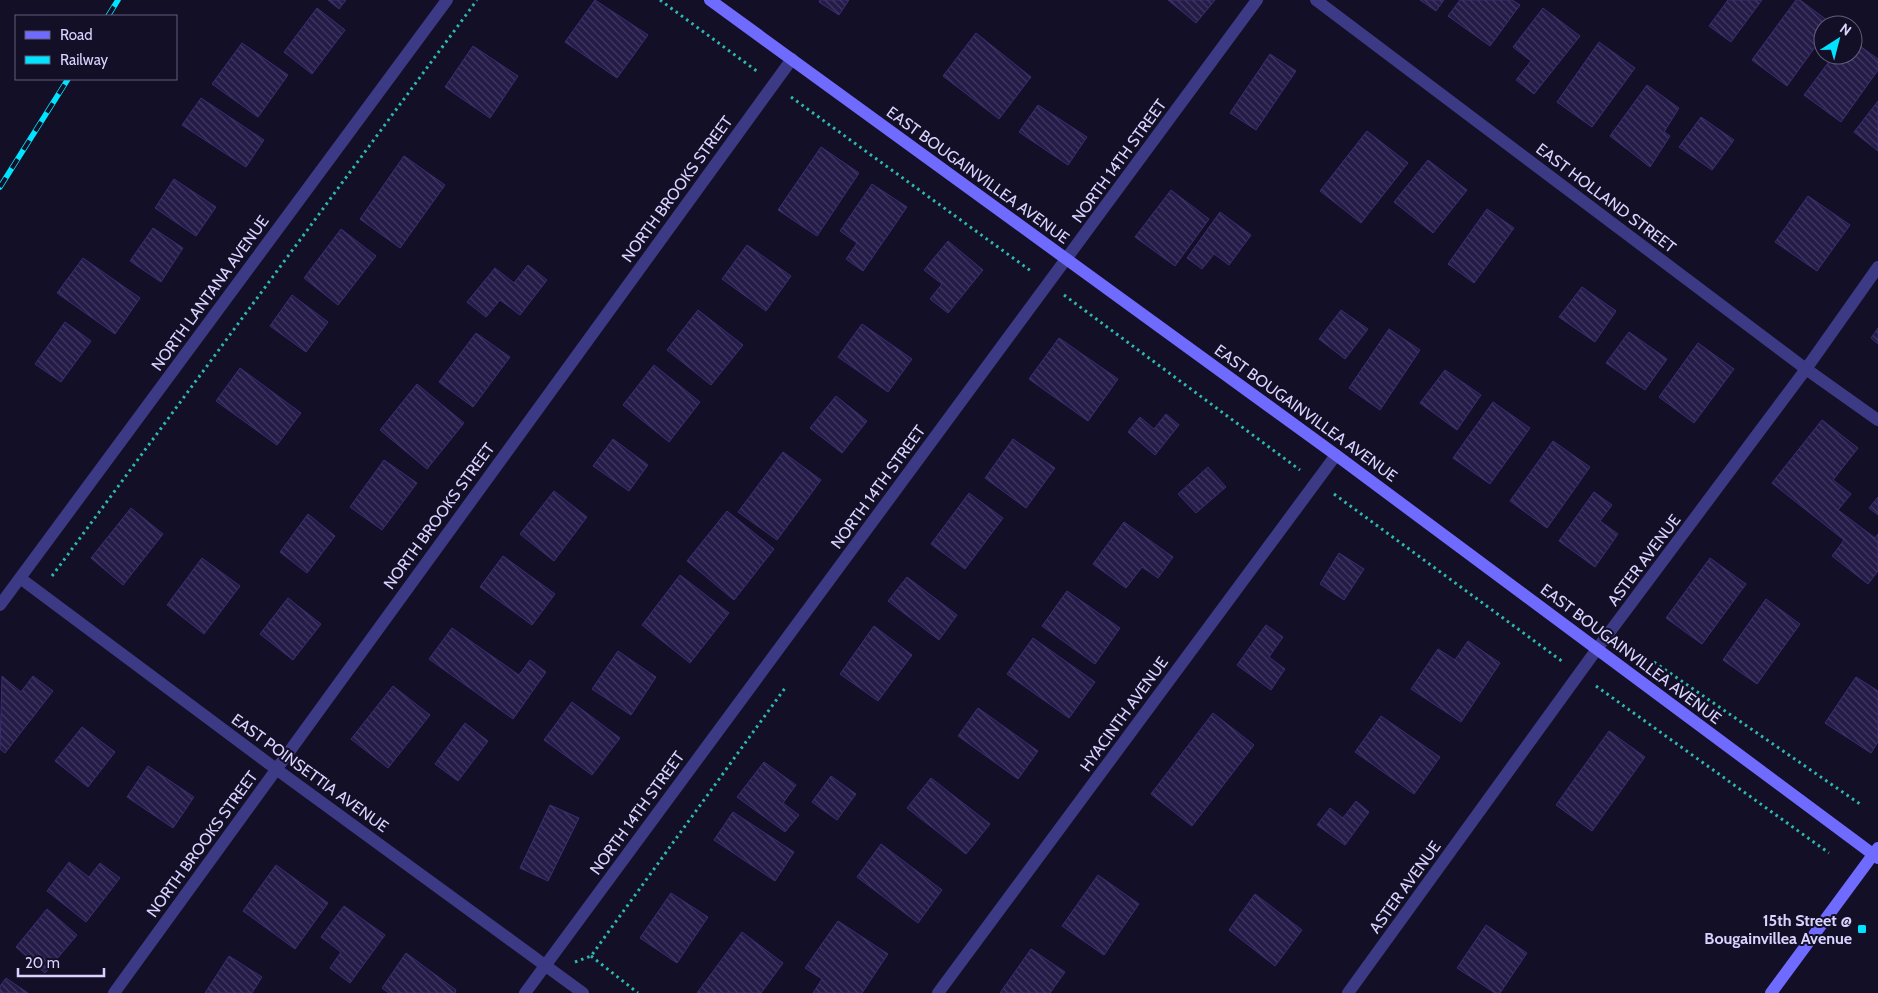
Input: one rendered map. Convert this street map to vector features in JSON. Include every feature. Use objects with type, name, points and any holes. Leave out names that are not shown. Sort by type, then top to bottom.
[{"type":"street","name":"NORTH LANTANA AVENUE","points":[[0,605],[447,0]]},
{"type":"street","name":"EAST BOUGAINVILLEA AVENUE","points":[[710,0],[1336,455],[1597,649],[1877,853]]},
{"type":"street","name":"NORTH 14TH STREET","points":[[525,993],[1258,0]]},
{"type":"street","name":"EAST HOLLAND STREET","points":[[1316,0],[1806,369],[1878,420]]},
{"type":"street","name":"NORTH BROOKS STREET","points":[[114,993],[792,59]]},
{"type":"street","name":"ASTER AVENUE","points":[[1348,993],[1597,649],[1806,369],[1878,266]]},
{"type":"street","name":"HYACINTH AVENUE","points":[[938,993],[1336,455]]},
{"type":"street","name":"EAST POINSETTIA AVENUE","points":[[20,578],[276,769],[583,993]]},
{"type":"street","points":[[1770,993],[1877,853]]},
{"type":"path","points":[[40,593],[477,0]]},
{"type":"path","points":[[660,0],[1580,674],[1829,853]]},
{"type":"path","points":[[1651,660],[1860,804]]},
{"type":"path","points":[[545,965],[566,965],[590,956],[785,688]]},
{"type":"path","points":[[590,956],[638,993]]},
{"type":"building","points":[[328,0],[346,0],[339,9]]},
{"type":"building","points":[[595,0],[648,35],[617,78],[565,42]]},
{"type":"building","points":[[820,0],[849,0],[839,15],[819,2]]},
{"type":"building","points":[[1168,0],[1215,0],[1196,23]]},
{"type":"building","points":[[1420,0],[1444,0],[1436,11]]},
{"type":"building","points":[[1460,0],[1512,0],[1520,5],[1490,46],[1448,16]]},
{"type":"building","points":[[1728,0],[1762,0],[1731,42],[1709,26]]},
{"type":"building","points":[[1796,0],[1800,0],[1820,15],[1813,15],[1813,50],[1787,86],[1752,60]]},
{"type":"building","points":[[317,8],[345,30],[312,74],[284,52]]},
{"type":"building","points":[[1543,8],[1580,36],[1534,94],[1516,80],[1531,61],[1513,47]]},
{"type":"building","points":[[976,33],[1031,77],[999,119],[943,76]]},
{"type":"building","points":[[1599,42],[1635,68],[1592,127],[1557,102]]},
{"type":"building","points":[[242,43],[288,75],[258,117],[212,84]]},
{"type":"building","points":[[473,46],[518,76],[490,118],[445,87]]},
{"type":"building","points":[[1863,48],[1878,59],[1878,70],[1841,122],[1804,95],[1826,65],[1863,65]]},
{"type":"building","points":[[1270,54],[1296,71],[1256,130],[1230,113]]},
{"type":"building","points":[[1647,85],[1679,108],[1664,132],[1670,136],[1650,167],[1610,136]]},
{"type":"building","points":[[201,98],[264,140],[246,167],[182,125]]},
{"type":"building","points":[[1878,101],[1878,151],[1854,132]]},
{"type":"building","points":[[1038,105],[1087,137],[1068,165],[1019,132]]},
{"type":"building","points":[[1701,117],[1734,140],[1712,170],[1679,147]]},
{"type":"building","points":[[1367,131],[1408,163],[1361,223],[1320,191]]},
{"type":"building","points":[[821,147],[859,173],[817,236],[778,210]]},
{"type":"building","points":[[404,156],[445,185],[400,248],[360,219]]},
{"type":"building","points":[[1428,160],[1467,190],[1433,233],[1394,202]]},
{"type":"building","points":[[174,179],[216,207],[196,236],[155,208]]},
{"type":"building","points":[[872,184],[907,207],[863,271],[846,259],[857,243],[840,231]]},
{"type":"building","points":[[1171,190],[1209,219],[1175,266],[1135,237]]},
{"type":"building","points":[[1808,196],[1850,225],[1817,271],[1775,242]]},
{"type":"building","points":[[1487,209],[1514,228],[1474,283],[1448,264]]},
{"type":"building","points":[[1220,212],[1251,235],[1229,265],[1214,254],[1202,269],[1187,258]]},
{"type":"building","points":[[153,228],[183,248],[161,282],[130,261]]},
{"type":"building","points":[[341,229],[376,256],[338,305],[304,278]]},
{"type":"building","points":[[948,241],[983,270],[948,313],[930,299],[942,284],[924,270]]},
{"type":"building","points":[[747,245],[791,276],[766,311],[722,279]]},
{"type":"building","points":[[83,258],[140,298],[115,334],[57,293]]},
{"type":"building","points":[[528,265],[547,280],[520,315],[500,300],[486,317],[467,302],[495,268],[514,283]]},
{"type":"building","points":[[1582,287],[1616,311],[1595,342],[1559,317]]},
{"type":"building","points":[[292,295],[328,322],[306,352],[270,326]]},
{"type":"building","points":[[698,310],[743,345],[711,385],[667,350]]},
{"type":"building","points":[[1341,310],[1368,329],[1345,359],[1319,339]]},
{"type":"building","points":[[65,322],[91,341],[61,382],[35,364]]},
{"type":"building","points":[[862,324],[912,359],[888,392],[838,357]]},
{"type":"building","points":[[1878,328],[1878,344],[1871,338]]},
{"type":"building","points":[[1389,329],[1420,350],[1380,410],[1349,388]]},
{"type":"building","points":[[1629,332],[1667,359],[1645,390],[1606,363]]},
{"type":"building","points":[[476,333],[510,357],[473,407],[439,382]]},
{"type":"building","points":[[1059,338],[1118,379],[1088,421],[1029,379]]},
{"type":"building","points":[[1698,343],[1734,369],[1694,423],[1659,397]]},
{"type":"building","points":[[654,365],[700,402],[669,442],[623,405]]},
{"type":"building","points":[[240,368],[301,413],[277,445],[216,401]]},
{"type":"building","points":[[1445,370],[1481,395],[1457,430],[1420,403]]},
{"type":"building","points":[[417,384],[464,423],[427,469],[380,430]]},
{"type":"building","points":[[836,396],[867,421],[842,453],[810,428]]},
{"type":"building","points":[[1493,402],[1530,428],[1490,484],[1453,458]]},
{"type":"building","points":[[1166,414],[1179,425],[1155,455],[1128,432],[1140,417],[1154,429]]},
{"type":"building","points":[[1822,420],[1858,448],[1833,480],[1851,494],[1838,510],[1875,538],[1878,534],[1878,571],[1868,584],[1832,556],[1844,540],[1772,483]]},
{"type":"building","points":[[613,439],[648,465],[629,491],[593,466]]},
{"type":"building","points":[[1013,439],[1055,468],[1026,508],[985,478]]},
{"type":"building","points":[[1553,441],[1590,467],[1547,528],[1510,501]]},
{"type":"building","points":[[783,452],[821,480],[777,540],[738,512]]},
{"type":"building","points":[[384,460],[417,483],[382,530],[350,507]]},
{"type":"building","points":[[1208,467],[1226,487],[1196,513],[1178,494]]},
{"type":"building","points":[[554,491],[587,517],[554,561],[520,534]]},
{"type":"building","points":[[1594,492],[1612,505],[1600,521],[1618,534],[1595,567],[1559,541]]},
{"type":"building","points":[[969,493],[1003,518],[965,569],[931,544]]},
{"type":"building","points":[[1878,497],[1878,515],[1869,508]]},
{"type":"building","points":[[131,508],[163,534],[123,585],[91,558]]},
{"type":"building","points":[[727,511],[774,549],[734,600],[687,561]]},
{"type":"building","points":[[308,514],[335,536],[307,573],[280,552]]},
{"type":"building","points":[[1124,522],[1173,557],[1158,578],[1142,567],[1126,588],[1093,564]]},
{"type":"building","points":[[1339,553],[1364,569],[1344,600],[1320,584]]},
{"type":"building","points":[[503,556],[555,594],[532,625],[480,587]]},
{"type":"building","points":[[202,558],[240,586],[204,634],[167,605]]},
{"type":"building","points":[[1710,558],[1746,584],[1702,644],[1666,618]]},
{"type":"building","points":[[680,575],[729,613],[690,663],[642,625]]},
{"type":"building","points":[[907,577],[957,615],[939,640],[888,601]]},
{"type":"building","points":[[1067,591],[1120,628],[1095,664],[1042,626]]},
{"type":"building","points":[[288,598],[321,624],[293,660],[260,634]]},
{"type":"building","points":[[1766,599],[1800,624],[1757,684],[1723,660]]},
{"type":"building","points":[[1266,625],[1283,637],[1269,657],[1285,669],[1271,690],[1237,665]]},
{"type":"building","points":[[874,626],[912,655],[878,701],[840,674]]},
{"type":"building","points":[[452,628],[519,675],[530,660],[546,672],[513,719],[429,659]]},
{"type":"building","points":[[1033,638],[1095,682],[1069,718],[1007,674]]},
{"type":"building","points":[[1468,641],[1500,663],[1461,722],[1411,689],[1438,649],[1455,660]]},
{"type":"building","points":[[618,651],[656,677],[631,715],[592,689]]},
{"type":"building","points":[[2,676],[21,692],[33,676],[53,691],[5,753],[0,749]]},
{"type":"building","points":[[1856,677],[1878,691],[1878,742],[1871,753],[1825,723]]},
{"type":"building","points":[[393,686],[430,715],[388,768],[351,739]]},
{"type":"building","points":[[572,702],[620,738],[592,775],[544,740]]},
{"type":"building","points":[[978,708],[1038,751],[1018,779],[958,736]]},
{"type":"building","points":[[1213,713],[1254,745],[1192,826],[1151,794]]},
{"type":"building","points":[[1381,716],[1440,757],[1414,794],[1355,752]]},
{"type":"building","points":[[465,723],[488,741],[458,781],[435,764]]},
{"type":"building","points":[[82,727],[115,752],[88,787],[55,761]]},
{"type":"building","points":[[1609,731],[1645,757],[1592,831],[1556,805]]},
{"type":"building","points":[[764,762],[796,785],[783,803],[799,815],[785,832],[737,797]]},
{"type":"building","points":[[148,766],[194,797],[173,828],[127,797]]},
{"type":"building","points":[[831,776],[856,794],[837,820],[812,802]]},
{"type":"building","points":[[931,778],[990,824],[966,854],[907,808]]},
{"type":"building","points":[[1356,801],[1369,812],[1345,845],[1317,825],[1330,808],[1343,818]]},
{"type":"building","points":[[550,805],[579,818],[548,881],[520,868]]},
{"type":"building","points":[[733,812],[794,852],[775,881],[714,840]]},
{"type":"building","points":[[881,844],[942,890],[918,923],[857,877]]},
{"type":"building","points":[[69,862],[89,877],[100,863],[120,878],[86,922],[47,891]]},
{"type":"building","points":[[276,865],[328,903],[295,949],[243,911]]},
{"type":"building","points":[[1098,875],[1139,904],[1104,955],[1062,926]]},
{"type":"building","points":[[671,893],[708,917],[677,963],[640,938]]},
{"type":"building","points":[[1255,894],[1302,930],[1275,966],[1229,930]]},
{"type":"building","points":[[344,906],[385,935],[350,983],[330,968],[341,952],[321,937]]},
{"type":"building","points":[[47,909],[77,935],[45,973],[16,947]]},
{"type":"building","points":[[838,921],[888,954],[862,993],[813,993],[822,979],[805,968]]},
{"type":"building","points":[[1486,925],[1527,953],[1500,993],[1495,993],[1457,968]]},
{"type":"building","points":[[742,932],[783,963],[761,993],[697,993]]},
{"type":"building","points":[[1031,949],[1065,972],[1050,993],[1000,993]]},
{"type":"building","points":[[406,953],[456,990],[455,993],[389,993],[382,988]]},
{"type":"building","points":[[229,956],[262,977],[252,993],[205,993]]},
{"type":"building","points":[[6,978],[28,993],[0,993],[0,986]]},
{"type":"railway","points":[[109,15],[118,0]]},
{"type":"railway","points":[[0,187],[67,80]]},
{"type":"place","name":"15th Street @ Bougainvillea Avenue","points":[[1862,929]]}]
